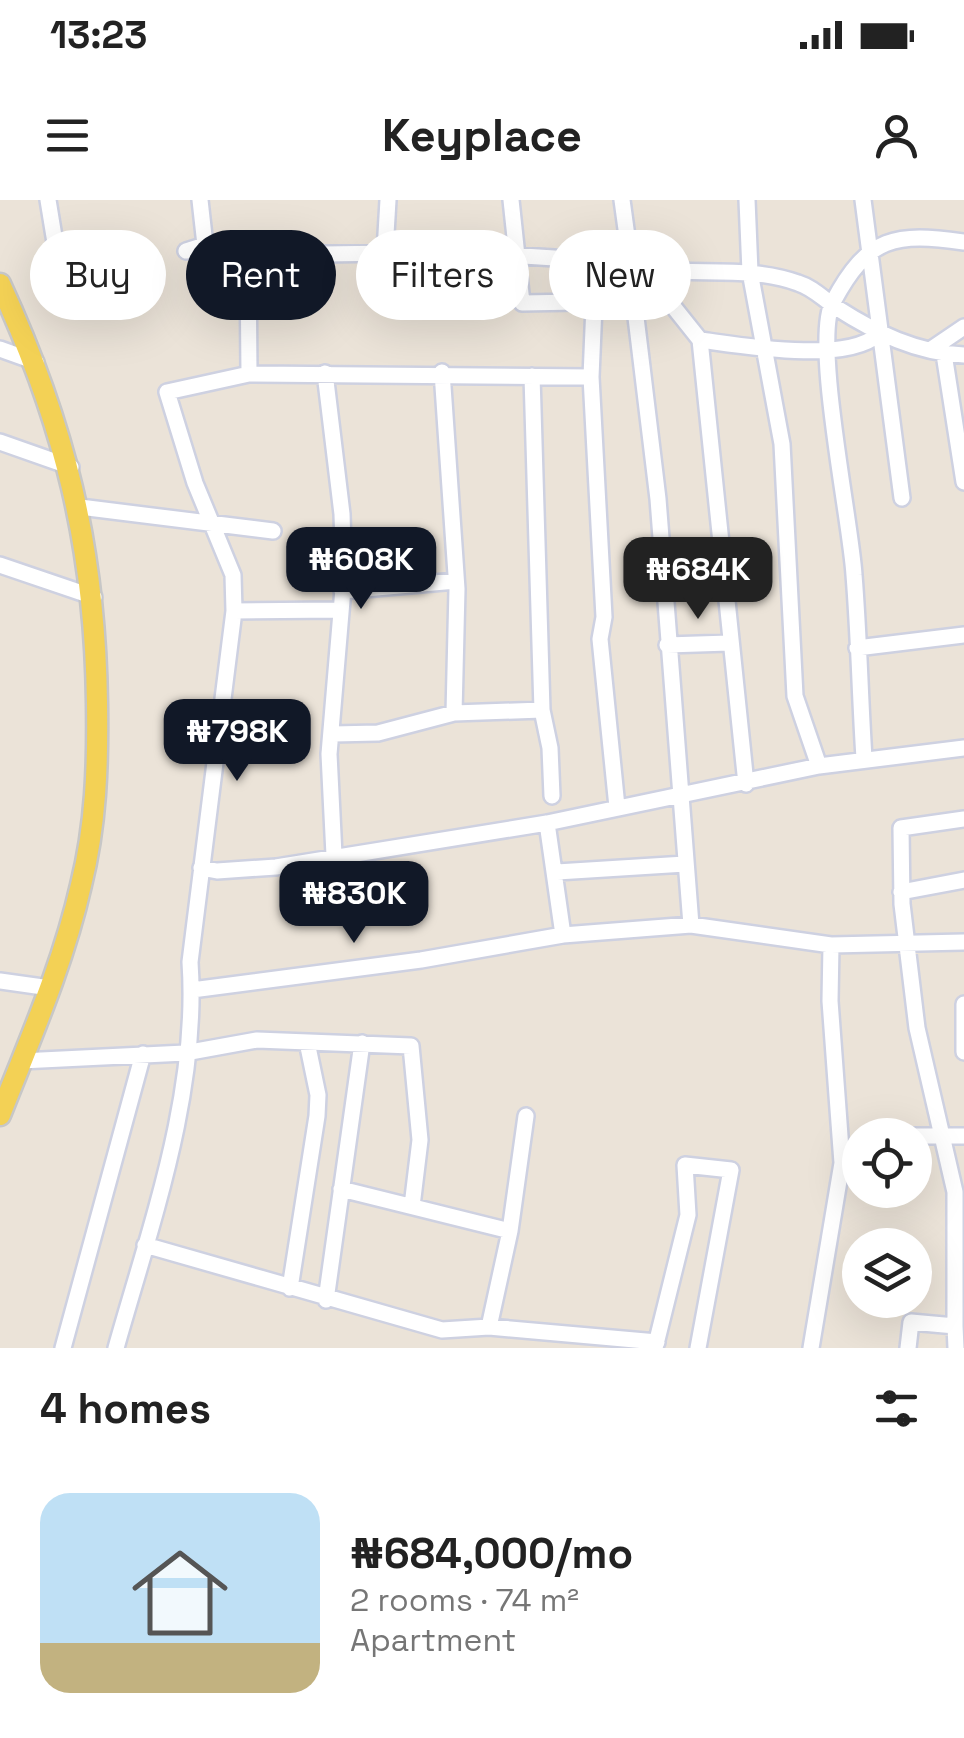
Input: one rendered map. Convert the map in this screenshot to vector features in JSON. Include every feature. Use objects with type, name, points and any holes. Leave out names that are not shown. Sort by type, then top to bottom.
[{"type":"main road","points":[[0,284],[36,362],[80,507],[94,597],[98,772],[78,898],[50,988],[2,1105]]},
{"type":"street","points":[[48,200],[53,230]]},
{"type":"street","points":[[200,200],[203,230]]},
{"type":"street","points":[[386,230],[388,200]]},
{"type":"street","points":[[511,200],[513,230]]},
{"type":"street","points":[[622,200],[626,230]]},
{"type":"street","points":[[748,200],[750,272],[785,475],[795,696],[819,766]]},
{"type":"street","points":[[863,200],[902,498]]},
{"type":"street","points":[[864,758],[850,524],[827,349],[831,304],[881,244],[906,236],[964,242]]},
{"type":"street","points":[[691,273],[750,272],[796,282],[879,334],[964,355]]},
{"type":"street","points":[[249,320],[249,374]]},
{"type":"street","points":[[593,320],[591,376],[604,616],[600,638],[617,808]]},
{"type":"street","points":[[636,320],[658,499],[691,925]]},
{"type":"street","points":[[683,320],[700,340],[746,784]]},
{"type":"street","points":[[939,351],[964,328]]},
{"type":"street","points":[[700,340],[764,348],[827,349],[865,346],[879,334]]},
{"type":"street","points":[[0,349],[36,362]]},
{"type":"street","points":[[939,351],[964,482]]},
{"type":"street","points":[[116,1348],[177,1123],[192,990],[190,962],[234,611],[232,575],[195,483],[167,392],[249,374],[442,372],[591,376]]},
{"type":"street","points":[[442,372],[456,582],[454,713]]},
{"type":"street","points":[[325,373],[342,514],[342,591],[329,754],[334,854]]},
{"type":"street","points":[[532,376],[542,710],[550,748],[552,796]]},
{"type":"street","points":[[0,442],[70,466]]},
{"type":"street","points":[[80,507],[272,531]]},
{"type":"street","points":[[0,564],[94,597]]},
{"type":"street","points":[[342,591],[456,582]]},
{"type":"street","points":[[234,611],[339,610]]},
{"type":"street","points":[[857,648],[964,635]]},
{"type":"street","points":[[668,645],[729,644]]},
{"type":"street","points":[[333,734],[378,733],[454,713],[542,710]]},
{"type":"street","points":[[201,868],[217,872],[276,867],[334,854],[547,822],[864,758],[964,748]]},
{"type":"street","points":[[956,1348],[957,1222],[943,1135],[917,1028],[905,943],[901,828],[964,819]]},
{"type":"street","points":[[547,822],[563,936]]},
{"type":"street","points":[[557,872],[685,864]]},
{"type":"street","points":[[902,892],[964,880]]},
{"type":"street","points":[[192,990],[421,960],[563,936],[691,925],[831,945],[964,942]]},
{"type":"street","points":[[831,945],[830,1001],[842,1127]]},
{"type":"street","points":[[0,982],[50,988]]},
{"type":"street","points":[[964,1004],[964,1052]]},
{"type":"street","points":[[21,1062],[185,1053],[257,1040],[411,1046],[420,1140],[412,1206]]},
{"type":"street","points":[[290,1288],[318,1095],[307,1042]]},
{"type":"street","points":[[326,1300],[362,1043]]},
{"type":"street","points":[[63,1348],[142,1054]]},
{"type":"street","points":[[489,1327],[510,1231],[526,1116]]},
{"type":"street","points":[[932,1135],[964,1136]]},
{"type":"street","points":[[811,1348],[842,1145]]},
{"type":"street","points":[[144,1245],[442,1330],[489,1327],[656,1345],[688,1215],[685,1165],[731,1170],[698,1348]]},
{"type":"street","points":[[341,1188],[510,1231]]},
{"type":"street","points":[[908,1348],[910,1322],[955,1326]]},
{"type":"street","points":[[439,1348],[442,1330]]}]
